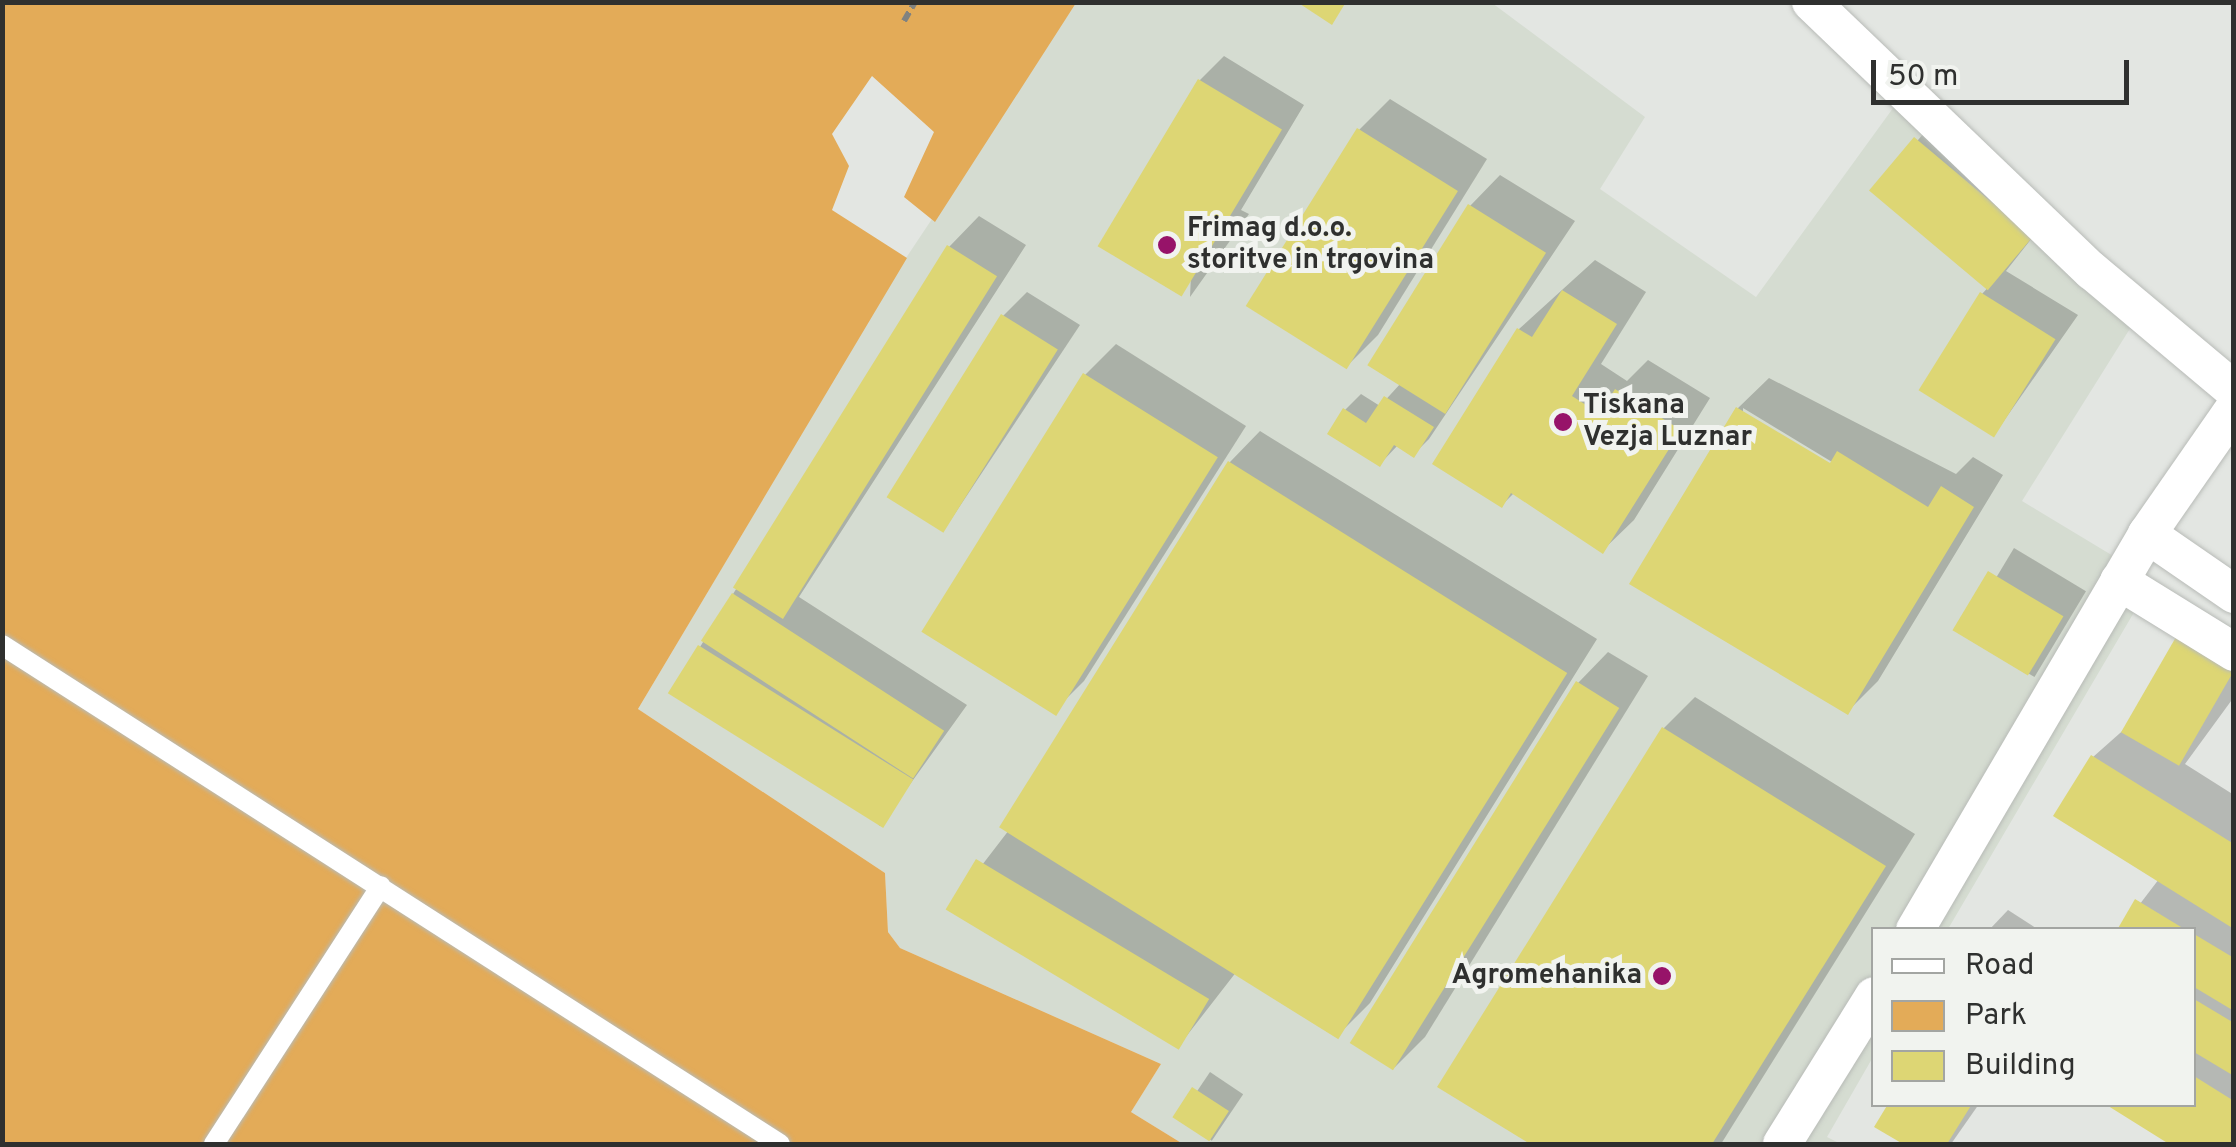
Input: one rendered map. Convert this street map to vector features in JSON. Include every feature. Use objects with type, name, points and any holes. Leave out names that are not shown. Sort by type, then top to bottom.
[{"type":"street","points":[[1811,2],[2092,271],[2234,390]]},
{"type":"street","points":[[1917,927],[2147,534],[2234,410]]},
{"type":"street","points":[[2147,534],[2234,594]]},
{"type":"street","points":[[2119,581],[2234,652]]},
{"type":"street","points":[[1782,1144],[1871,1001]]},
{"type":"lane","points":[[2,645],[780,1144]]},
{"type":"lane","points":[[214,1144],[381,886]]},
{"type":"path","points":[[904,21],[915,2]]},
{"type":"shaded area","points":[[1076,3],[1492,3],[1645,117],[1600,189],[1756,297],[1896,104],[2136,319],[2022,501],[2153,580],[1949,927],[1871,927],[1871,1060],[1827,1137],[1841,1144],[1183,1144],[1131,1112],[1161,1064],[900,948],[888,932],[885,873],[638,709],[906,258]]},
{"type":"green space","points":[[2,3],[1076,3],[935,222],[904,197],[934,132],[872,76],[832,134],[849,166],[832,210],[907,258],[638,709],[885,873],[888,932],[900,948],[1161,1064],[1131,1112],[1183,1144],[3,1144]]},
{"type":"building","points":[[1297,2],[1346,2],[1332,25]]},
{"type":"building","points":[[1198,79],[1282,129],[1182,297],[1098,246]]},
{"type":"building","points":[[1357,128],[1458,191],[1347,369],[1246,306]]},
{"type":"building","points":[[1914,137],[2033,237],[1988,290],[1869,191]]},
{"type":"building","points":[[1468,204],[1546,253],[1445,414],[1367,365]]},
{"type":"building","points":[[947,245],[997,276],[783,619],[733,588]]},
{"type":"building","name":"Tiskana Vezja Luznar","points":[[1562,290],[1617,324],[1572,396],[1600,414],[1615,389],[1681,430],[1603,554],[1511,493],[1502,508],[1432,464],[1517,328],[1532,337]]},
{"type":"building","points":[[1980,292],[2055,339],[1994,438],[1919,390]]},
{"type":"building","points":[[1001,314],[1058,350],[943,533],[887,497]]},
{"type":"building","points":[[1083,373],[1218,457],[1056,716],[921,632]]},
{"type":"building","points":[[1384,396],[1434,427],[1414,458],[1394,445],[1380,467],[1327,434],[1343,408],[1366,423]]},
{"type":"building","points":[[1736,407],[1830,463],[1837,451],[1928,507],[1941,486],[1974,507],[1848,715],[1629,584]]},
{"type":"building","points":[[1228,461],[1567,673],[1338,1039],[999,827]]},
{"type":"building","points":[[1988,571],[2063,616],[2028,675],[1952,630]]},
{"type":"building","points":[[732,593],[944,731],[913,779],[701,641]]},
{"type":"building","points":[[2176,637],[2234,670],[2179,766],[2121,732]]},
{"type":"building","points":[[698,645],[913,780],[883,828],[668,693]]},
{"type":"building","points":[[1576,681],[1619,708],[1393,1070],[1350,1043]]},
{"type":"building","name":"Agromehanika","points":[[1662,727],[1886,866],[1712,1144],[1530,1144],[1437,1087]]},
{"type":"building","points":[[2091,755],[2234,844],[2234,929],[2053,816]]},
{"type":"building","points":[[976,859],[1209,999],[1179,1050],[946,910]]},
{"type":"building","points":[[2135,899],[2181,927],[2119,927]]},
{"type":"building","points":[[2196,935],[2234,958],[2234,1011],[2196,988]]},
{"type":"building","points":[[2196,1000],[2234,1023],[2234,1076],[2196,1053]]},
{"type":"building","points":[[2196,1077],[2234,1101],[2234,1144],[2169,1144],[2110,1107],[2196,1107]]},
{"type":"building","points":[[1192,1087],[1229,1111],[1209,1141],[1172,1117]]},
{"type":"building","points":[[1886,1107],[1970,1107],[1947,1144],[1903,1144],[1874,1127]]},
{"type":"place","name":"Frimag d.o.o. storitve in trgovina","points":[[1167,245]]},
{"type":"place","name":"Tiskana Vezja Luznar","points":[[1563,422]]},
{"type":"place","name":"Agromehanika","points":[[1662,976]]}]
